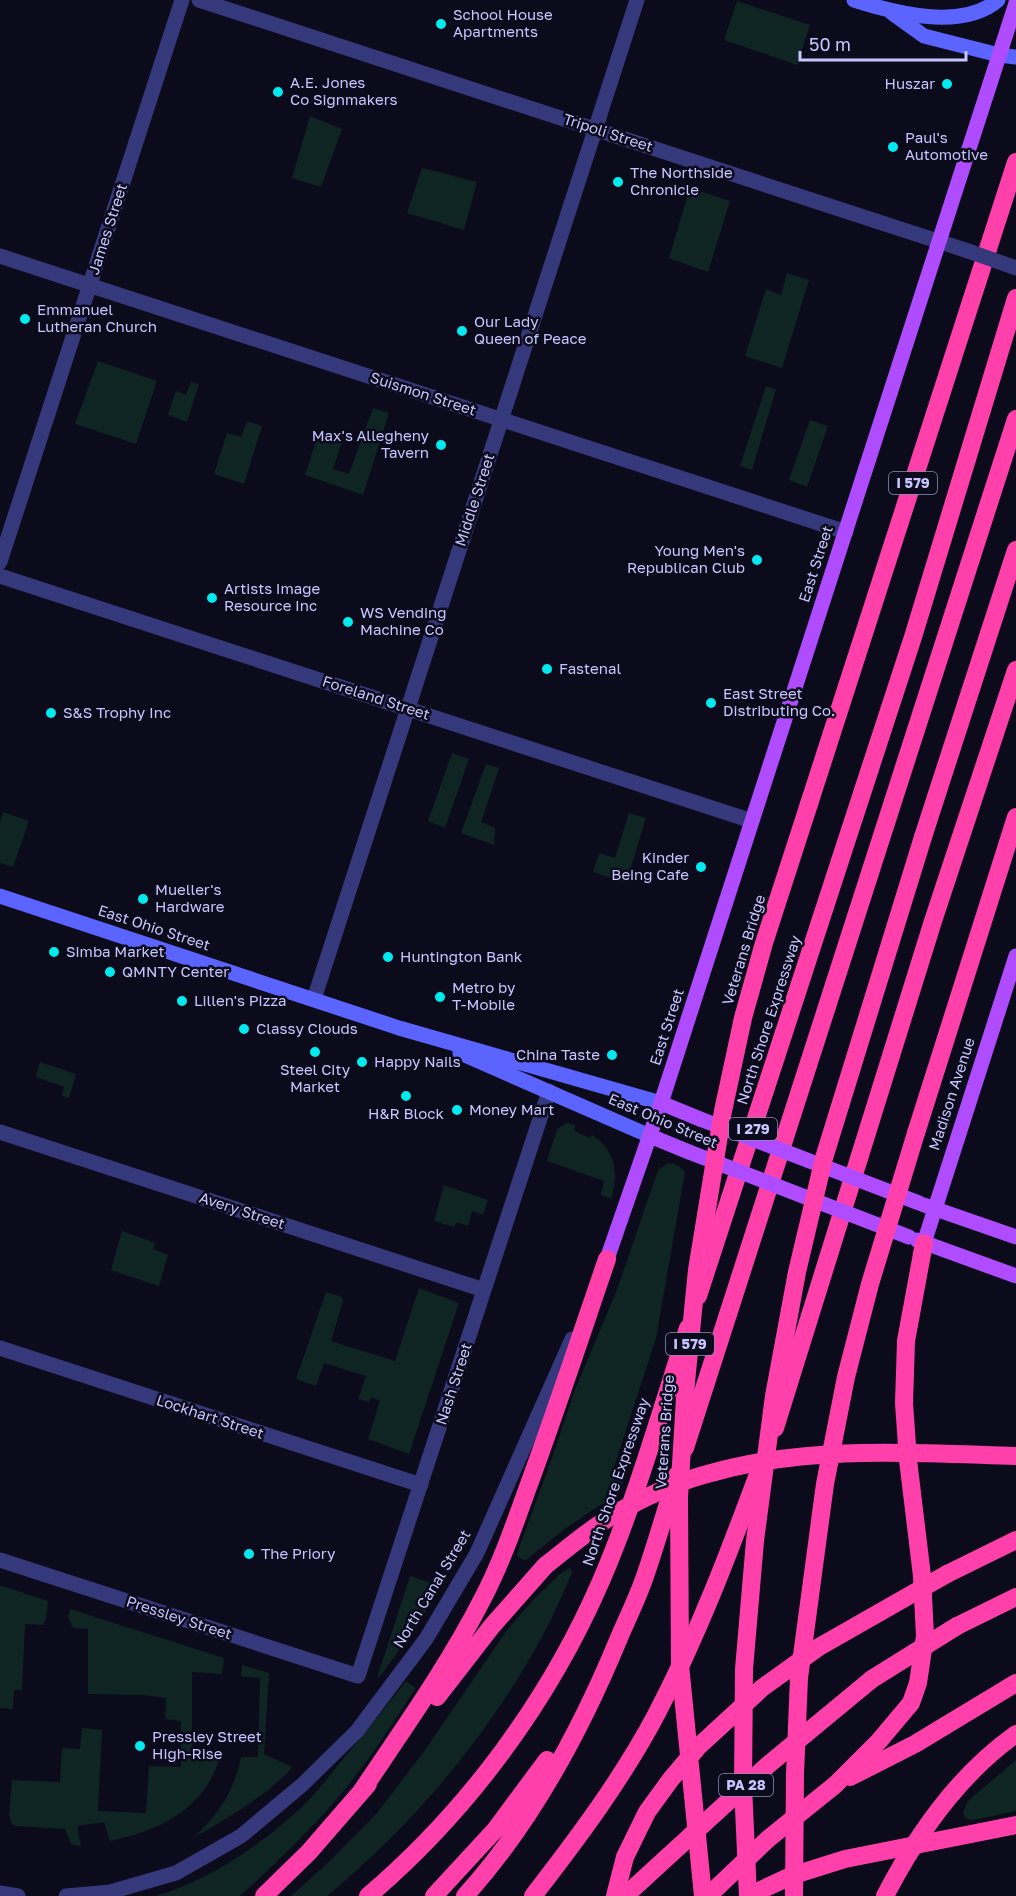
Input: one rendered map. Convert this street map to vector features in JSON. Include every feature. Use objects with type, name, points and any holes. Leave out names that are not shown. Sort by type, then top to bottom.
[{"type":"highway","name":"Veterans Bridge","points":[[703,1896],[680,1665],[679,1497],[687,1371],[699,1259],[723,1111],[743,1018],[764,943],[1016,162]]},
{"type":"highway","name":"North Shore Expressway","points":[[368,1896],[431,1836],[468,1796],[514,1735],[550,1680],[612,1554],[910,648],[1016,298]]},
{"type":"highway","points":[[465,1896],[484,1875],[528,1813],[574,1736],[609,1663],[643,1581],[1016,419]]},
{"type":"highway","points":[[1016,550],[923,837],[824,1158],[797,1272],[774,1396],[755,1541],[744,1668],[743,1786],[748,1896],[791,1876],[845,1859],[1016,1825]]},
{"type":"highway","points":[[533,1896],[576,1840],[625,1769],[656,1714],[703,1616],[736,1535],[778,1418],[933,921],[1016,670]]},
{"type":"highway","points":[[794,1896],[795,1774],[800,1678],[825,1484],[846,1377],[902,1175],[1016,818]]},
{"type":"highway","points":[[708,1896],[768,1839],[835,1785],[879,1741],[911,1703],[918,1683],[925,1636],[922,1576],[903,1403],[906,1341],[917,1240]]},
{"type":"highway","points":[[361,1792],[460,1641],[485,1594],[506,1546],[546,1439],[607,1259]]},
{"type":"highway","points":[[264,1896],[309,1852],[361,1792],[492,1626],[545,1566],[585,1534],[617,1513],[663,1490],[711,1473],[780,1458],[853,1453],[1016,1456]]},
{"type":"highway","points":[[615,1896],[625,1857],[647,1812],[698,1747],[762,1689],[819,1647],[946,1574],[1016,1540]]},
{"type":"highway","name":"PA 28","points":[[626,1896],[768,1765],[872,1679],[957,1626],[1016,1597]]},
{"type":"highway","points":[[434,1896],[495,1830],[542,1768],[609,1663]]},
{"type":"highway","points":[[835,1785],[915,1744],[1016,1683]]},
{"type":"highway","points":[[885,1896],[904,1859],[935,1813],[971,1772],[1016,1734]]},
{"type":"main road","points":[[854,0],[959,16],[978,12],[998,0]]},
{"type":"main road","name":"East Street","points":[[650,1136],[1016,3]]},
{"type":"main road","points":[[891,6],[924,36],[999,55],[1016,57]]},
{"type":"main road","name":"East Ohio Street","points":[[0,896],[399,1028],[662,1103],[934,1209],[1016,1237]]},
{"type":"main road","name":"Madison Avenue","points":[[917,1240],[934,1209],[1013,977],[1016,956]]},
{"type":"main road","name":"East Ohio Street","points":[[399,1028],[689,1152],[1016,1276]]},
{"type":"main road","name":"North Canal Street","points":[[607,1259],[650,1136]]},
{"type":"street","name":"James Street","points":[[0,562],[182,0]]},
{"type":"street","name":"Tripoli Street","points":[[199,0],[1016,268]]},
{"type":"street","name":"Middle Street","points":[[314,999],[637,0]]},
{"type":"street","name":"Suismon Street","points":[[0,256],[846,532]]},
{"type":"street","name":"Foreland Street","points":[[0,576],[752,821]]},
{"type":"street","name":"Nash Street","points":[[358,1676],[549,1091]]},
{"type":"street","name":"Avery Street","points":[[0,1132],[484,1290]]},
{"type":"street","name":"North Canal Street","points":[[66,1896],[110,1892],[176,1873],[241,1836],[303,1785],[357,1731],[426,1639],[477,1553],[607,1259]]},
{"type":"street","name":"Lockhart Street","points":[[0,1348],[421,1485]]},
{"type":"street","name":"Pressley Street","points":[[0,1560],[358,1676]]},
{"type":"street","points":[[0,1893],[18,1896]]},
{"type":"green space","points":[[737,1],[810,25],[797,65],[724,40]]},
{"type":"green space","points":[[310,116],[342,129],[321,187],[292,178]]},
{"type":"green space","points":[[422,168],[477,182],[464,230],[407,213]]},
{"type":"green space","points":[[690,188],[730,201],[708,272],[669,258]]},
{"type":"green space","points":[[787,273],[809,280],[782,368],[745,356],[766,289],[781,295]]},
{"type":"green space","points":[[98,361],[157,381],[136,444],[75,424]]},
{"type":"green space","points":[[191,382],[199,384],[187,422],[168,415],[176,391],[186,395]]},
{"type":"green space","points":[[766,386],[776,389],[752,470],[740,466]]},
{"type":"green space","points":[[373,408],[389,413],[363,495],[305,475],[318,435],[329,439],[332,432],[344,436],[333,469],[349,474]]},
{"type":"green space","points":[[810,420],[828,426],[807,487],[789,480]]},
{"type":"green space","points":[[247,421],[262,426],[244,484],[214,474],[227,433],[241,437]]},
{"type":"green space","points":[[452,753],[469,759],[445,828],[428,821]]},
{"type":"green space","points":[[486,764],[499,768],[481,822],[495,828],[494,845],[461,833]]},
{"type":"green space","points":[[3,812],[29,821],[13,867],[0,863],[0,823]]},
{"type":"green space","points":[[629,813],[646,818],[626,883],[593,872],[599,853],[615,858]]},
{"type":"green space","points":[[40,1062],[76,1074],[69,1098],[62,1096],[64,1087],[36,1077]]},
{"type":"green space","points":[[567,1123],[575,1125],[574,1131],[590,1138],[592,1135],[611,1155],[615,1181],[611,1199],[601,1195],[604,1181],[547,1161],[557,1129]]},
{"type":"green space","points":[[673,1163],[685,1172],[656,1338],[613,1470],[626,1475],[618,1496],[597,1507],[562,1531],[526,1560],[521,1559],[517,1555],[520,1545],[574,1392],[618,1287],[658,1170]]},
{"type":"green space","points":[[444,1185],[488,1200],[483,1215],[472,1211],[468,1226],[457,1222],[454,1227],[434,1221]]},
{"type":"green space","points":[[122,1231],[155,1243],[153,1249],[168,1255],[159,1286],[111,1270]]},
{"type":"green space","points":[[419,1288],[459,1303],[409,1454],[368,1439],[380,1401],[371,1397],[369,1402],[358,1399],[366,1376],[324,1363],[316,1386],[296,1379],[326,1292],[342,1297],[343,1301],[331,1341],[395,1361]]},
{"type":"green space","points":[[570,1568],[571,1575],[554,1614],[521,1674],[447,1777],[390,1839],[327,1896],[291,1896],[333,1858],[377,1813],[425,1750],[507,1630],[532,1601],[560,1574]]},
{"type":"green space","points":[[410,1576],[441,1586],[418,1624],[379,1678],[378,1675]]},
{"type":"green space","points":[[0,1585],[48,1601],[43,1625],[25,1624],[22,1690],[14,1690],[13,1709],[0,1708]]},
{"type":"green space","points":[[70,1609],[224,1658],[222,1674],[192,1672],[192,1755],[220,1757],[203,1791],[178,1815],[128,1837],[110,1841],[104,1822],[77,1826],[81,1846],[71,1844],[65,1829],[12,1824],[9,1815],[12,1780],[60,1782],[62,1748],[80,1749],[82,1728],[102,1730],[98,1811],[146,1813],[149,1766],[181,1767],[181,1721],[165,1719],[166,1698],[143,1695],[88,1694],[88,1629],[73,1628],[68,1617]]},
{"type":"green space","points":[[242,1665],[269,1673],[264,1754],[292,1767],[260,1796],[193,1838],[224,1802],[234,1781],[241,1757],[258,1757],[260,1678],[241,1676]]},
{"type":"green space","points":[[406,1681],[416,1688],[354,1778],[300,1839],[242,1894],[239,1896],[155,1896],[213,1872],[250,1849],[284,1823],[322,1785]]},
{"type":"green space","points":[[1016,1760],[1016,1811],[973,1820],[965,1818],[963,1812],[968,1801]]},
{"type":"place","name":"School House Apartments","points":[[441,24]]},
{"type":"place","name":"Huszar","points":[[947,84]]},
{"type":"place","name":"A.E. Jones Co Signmakers","points":[[278,92]]},
{"type":"place","name":"Paul's Automotive","points":[[893,147]]},
{"type":"place","name":"The Northside Chronicle","points":[[618,182]]},
{"type":"place","name":"Emmanuel Lutheran Church","points":[[25,319]]},
{"type":"place","name":"Our Lady Queen of Peace","points":[[462,331]]},
{"type":"place","name":"Max's Allegheny Tavern","points":[[441,445]]},
{"type":"place","name":"Young Men's Republican Club","points":[[757,560]]},
{"type":"place","name":"Artists Image Resource Inc","points":[[212,598]]},
{"type":"place","name":"WS Vending Machine Co","points":[[348,622]]},
{"type":"place","name":"Fastenal","points":[[547,669]]},
{"type":"place","name":"East Street Distributing Co.","points":[[711,703]]},
{"type":"place","name":"S&S Trophy Inc","points":[[51,713]]},
{"type":"place","name":"Kinder Being Cafe","points":[[701,867]]},
{"type":"place","name":"Mueller's Hardware","points":[[143,899]]},
{"type":"place","name":"Simba Market","points":[[54,952]]},
{"type":"place","name":"Huntington Bank","points":[[388,957]]},
{"type":"place","name":"QMNTY Center","points":[[110,972]]},
{"type":"place","name":"Metro by T-Mobile","points":[[440,997]]},
{"type":"place","name":"Lillen's Pizza","points":[[182,1001]]},
{"type":"place","name":"Classy Clouds","points":[[244,1029]]},
{"type":"place","name":"Steel City Market","points":[[315,1052]]},
{"type":"place","name":"China Taste","points":[[612,1055]]},
{"type":"place","name":"Happy Nails","points":[[362,1062]]},
{"type":"place","name":"H&R Block","points":[[406,1096]]},
{"type":"place","name":"Money Mart","points":[[457,1110]]},
{"type":"place","name":"The Priory","points":[[249,1554]]},
{"type":"place","name":"Pressley Street High-Rise","points":[[140,1746]]}]
